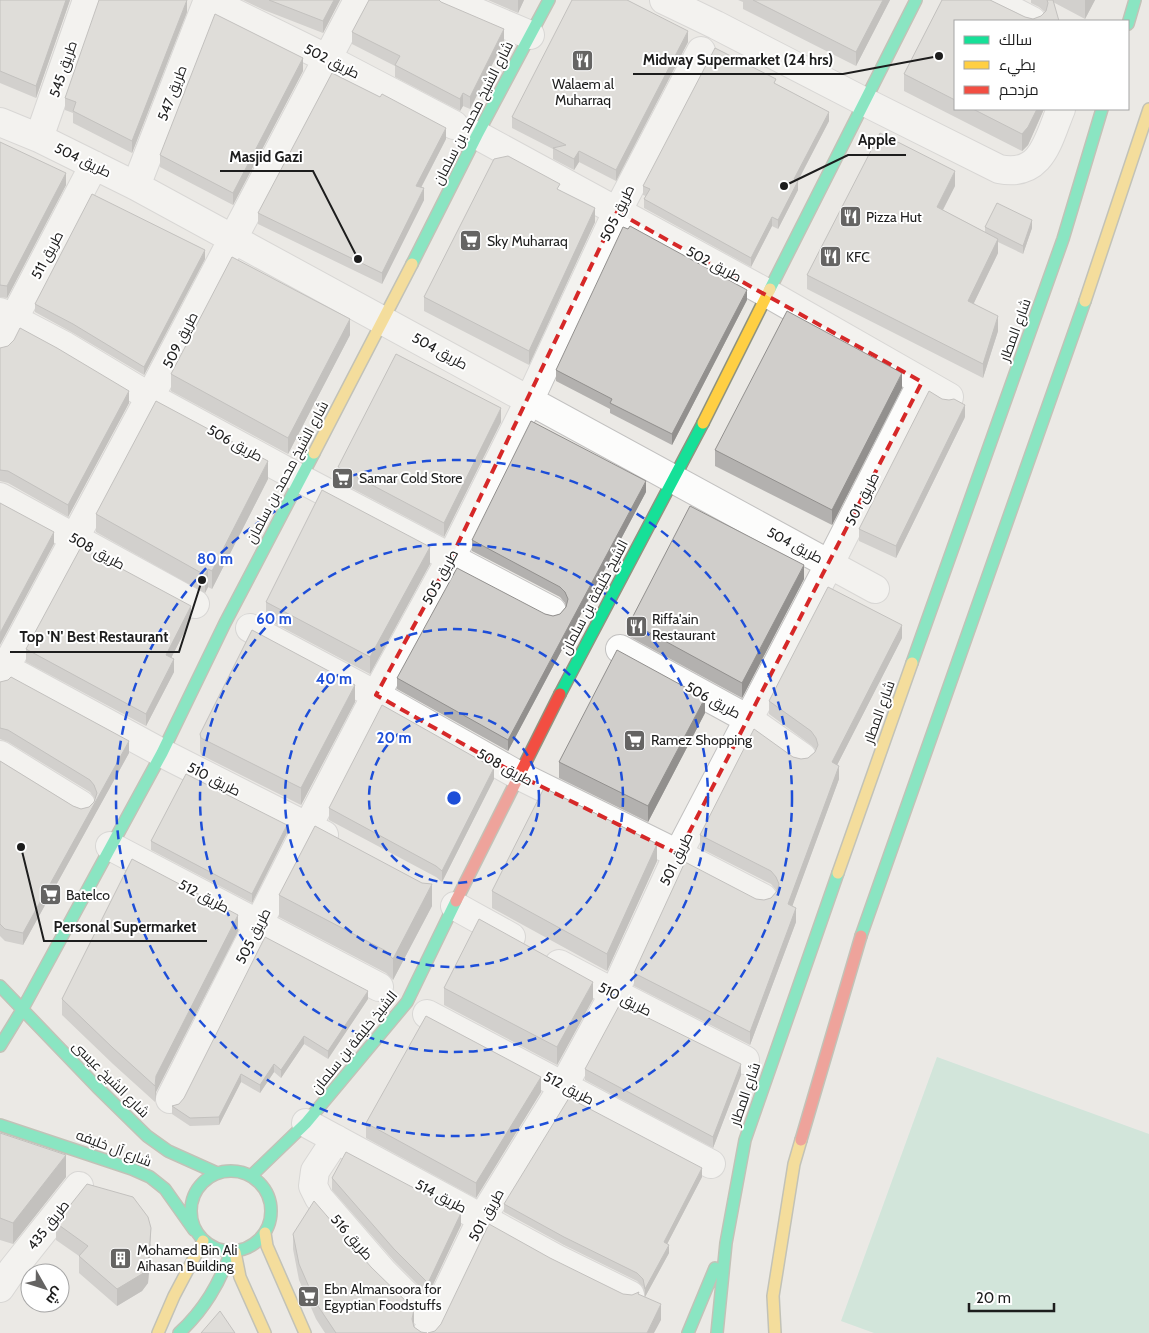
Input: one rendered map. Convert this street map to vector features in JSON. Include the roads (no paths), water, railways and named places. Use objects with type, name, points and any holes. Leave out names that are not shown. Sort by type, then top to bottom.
[{"type":"street","name":"طريق 545","points":[[40,138],[87,0]]},
{"type":"street","name":"طريق 502","points":[[208,0],[466,130],[768,293],[949,397]]},
{"type":"street","name":"طريق 547","points":[[136,186],[208,0]]},
{"type":"street","name":"طريق 509","points":[[2,671],[150,397],[358,0]]},
{"type":"street","points":[[448,0],[530,35]]},
{"type":"street","name":"شارع الشيخ محمد بن سلمان","points":[[0,1046],[22,1010],[162,753],[226,623],[384,321],[466,130],[530,35],[549,0]]},
{"type":"street","points":[[664,0],[1000,169],[1012,172],[1025,169],[1036,162],[1043,151],[1061,110]]},
{"type":"street","name":"الشيخ خليفة بن سلمان","points":[[251,1176],[306,1123],[407,1002],[518,775],[592,631],[674,480],[916,0]]},
{"type":"street","points":[[992,0],[1030,20]]},
{"type":"street","points":[[1129,21],[1135,0]]},
{"type":"street","name":"طريق 505","points":[[170,1099],[376,695],[451,558],[529,401],[617,212],[701,51]]},
{"type":"street","points":[[775,1333],[773,1296],[794,1164],[860,939],[1100,259],[1149,109]]},
{"type":"street","name":"شارع المطار","points":[[717,1333],[726,1243],[746,1140],[816,935],[1063,239],[1102,110]]},
{"type":"street","name":"طريق 504","points":[[0,122],[40,138],[136,186],[875,589]]},
{"type":"street","name":"طريق 511","points":[[0,345],[7,316],[94,165]]},
{"type":"street","name":"طريق 506","points":[[7,316],[65,346],[150,397],[552,611]]},
{"type":"street","name":"طريق 501","points":[[430,1327],[482,1218],[564,1085],[614,993],[678,854],[830,564],[922,382]]},
{"type":"street","name":"طريق 508","points":[[0,497],[195,604]]},
{"type":"street","name":"طريق 508","points":[[250,628],[376,695],[518,775],[763,898]]},
{"type":"street","name":"طريق 506","points":[[620,649],[748,719],[802,757]]},
{"type":"street","name":"طريق 510","points":[[2,671],[342,845]]},
{"type":"street","points":[[0,755],[81,805]]},
{"type":"street","name":"طريق 512","points":[[110,846],[379,987]]},
{"type":"street","name":"طريق 510","points":[[455,906],[614,993],[745,1060]]},
{"type":"street","name":"شارع الشيخ عيسى","points":[[0,986],[96,1087],[147,1136],[168,1151],[217,1173]]},
{"type":"street","name":"طريق 512","points":[[427,1014],[711,1164]]},
{"type":"street","name":"طريق 514","points":[[306,1123],[557,1259],[630,1295]]},
{"type":"street","name":"شارع آل خليفه","points":[[0,1125],[132,1169],[150,1177],[165,1189],[195,1231]]},
{"type":"street","name":"طريق 516","points":[[336,1139],[315,1171],[313,1186],[319,1198],[430,1327]]},
{"type":"street","points":[[240,1171],[251,1176],[263,1186],[270,1201],[271,1218],[265,1233],[256,1243],[245,1249],[233,1252],[215,1249],[203,1241],[195,1231],[190,1214],[192,1197],[202,1182],[217,1173],[240,1171]]},
{"type":"street","name":"طريق 435","points":[[0,1288],[79,1186]]},
{"type":"street","points":[[265,1233],[268,1246],[304,1333]]},
{"type":"street","points":[[158,1333],[174,1296],[203,1241]]},
{"type":"street","points":[[688,1333],[726,1243]]},
{"type":"street","points":[[179,1333],[193,1321],[210,1300],[233,1252]]},
{"type":"street","points":[[233,1252],[240,1277],[265,1333]]},
{"type":"place","name":"Midway Supermarket (24 hrs)","points":[[939,56]]},
{"type":"place","name":"Walaem al Muharraq","points":[[583,61]]},
{"type":"place","name":"Apple","points":[[784,186]]},
{"type":"place","name":"Pizza Hut","points":[[850,217]]},
{"type":"place","name":"Sky Muharraq","points":[[471,241]]},
{"type":"place","name":"KFC","points":[[830,257]]},
{"type":"place","name":"Masjid Gazi","points":[[358,259]]},
{"type":"place","name":"Samar Cold Store","points":[[343,478]]},
{"type":"place","name":"Top 'N' Best Restaurant","points":[[202,580]]},
{"type":"place","name":"Riffa'ain Restaurant","points":[[636,627]]},
{"type":"place","name":"Ramez Shopping","points":[[635,740]]},
{"type":"place","name":"Personal Supermarket","points":[[21,847]]},
{"type":"place","name":"Batelco","points":[[50,895]]},
{"type":"place","name":"Mohamed Bin Ali Aihasan Building","points":[[121,1258]]},
{"type":"place","name":"Ebn Almansoora for Egyptian Foodstuffs","points":[[308,1297]]}]
